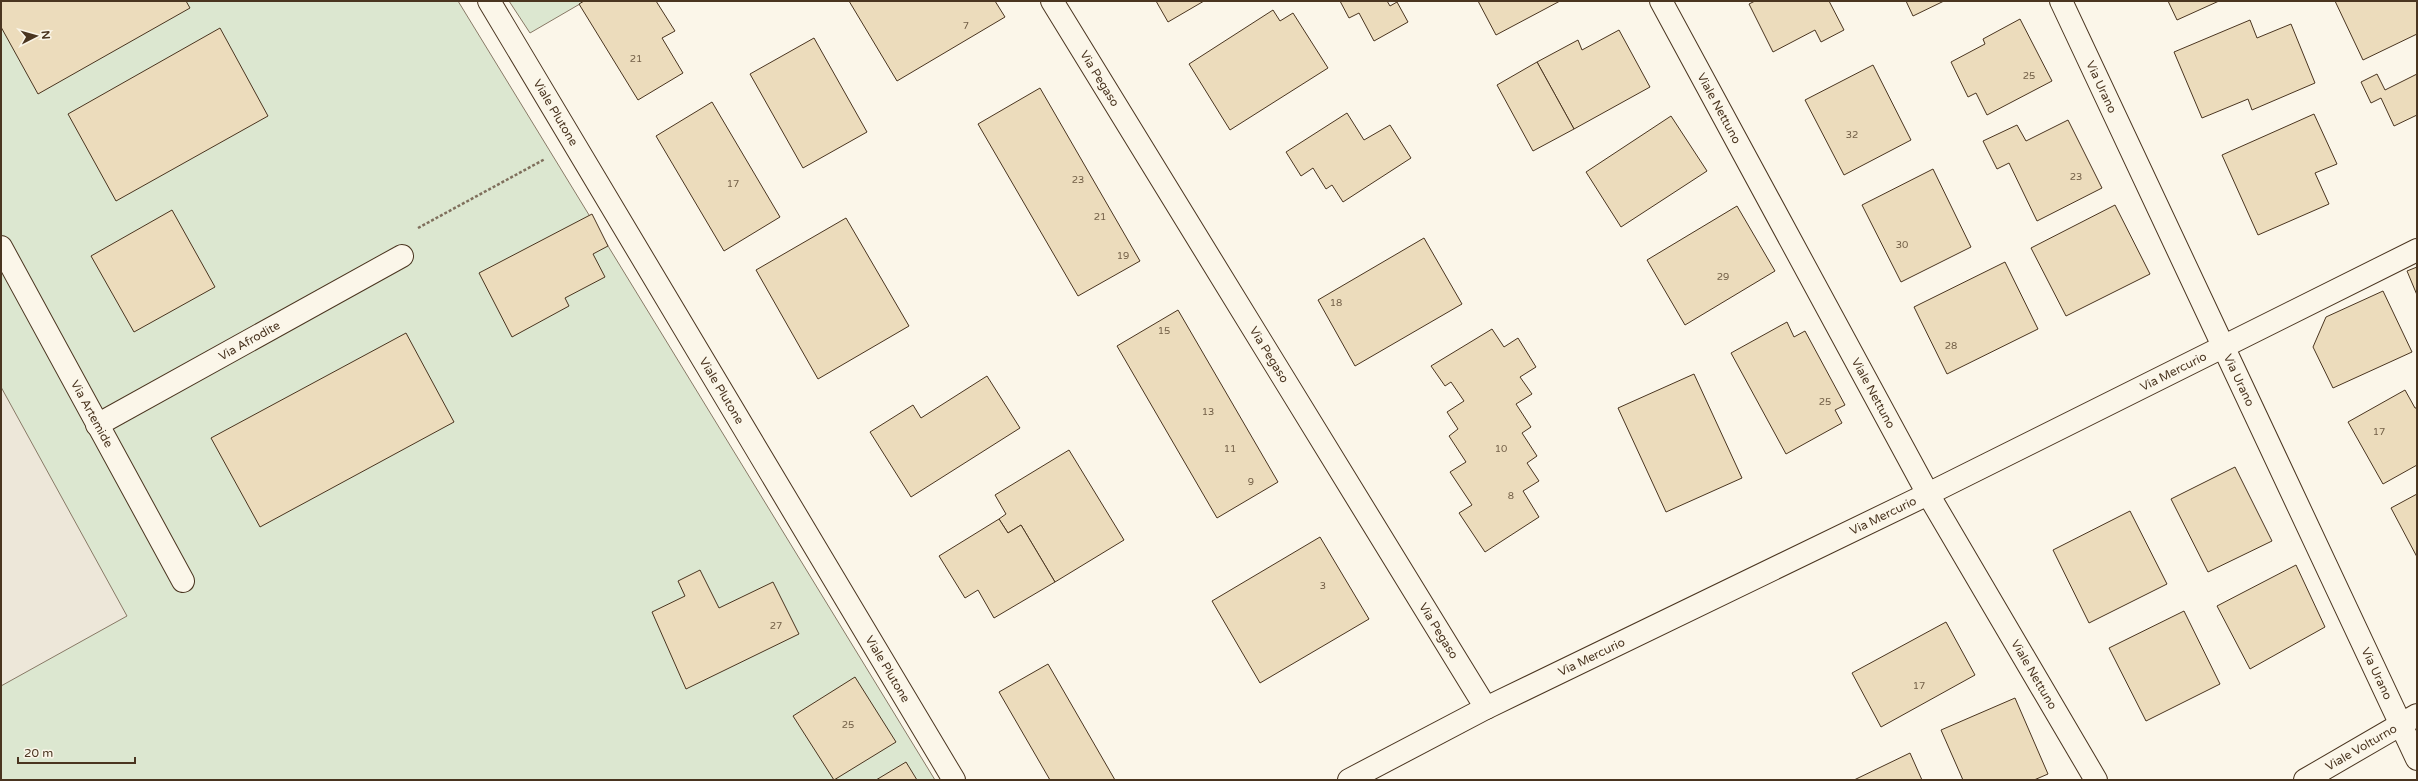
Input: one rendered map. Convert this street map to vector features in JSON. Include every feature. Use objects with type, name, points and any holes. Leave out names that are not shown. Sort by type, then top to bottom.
[{"type":"street","name":"Viale Plutone","points":[[489,1],[954,780]]},
{"type":"street","name":"Via Pegaso","points":[[1052,1],[1486,708]]},
{"type":"street","name":"Viale Nettuno","points":[[1661,1],[1928,494],[2096,780]]},
{"type":"street","name":"Via Urano","points":[[2061,1],[2222,348],[2408,720],[2417,759]]},
{"type":"street","name":"Via Artemide","points":[[1,247],[8,279],[97,425],[183,581]]},
{"type":"street","name":"Via Mercurio","points":[[1349,780],[1486,708],[1928,494],[2417,250]]},
{"type":"street","name":"Via Afrodite","points":[[97,425],[402,256]]},
{"type":"street","name":"Viale Volturno","points":[[2305,780],[2408,720]]},
{"type":"path","points":[[402,256],[413,231],[574,143]]},
{"type":"green space","points":[[1,1],[458,1],[935,780],[1,780]]},
{"type":"green space","points":[[509,1],[585,1],[530,33]]},
{"type":"shaded area","points":[[1,387],[127,616],[1,686]]},
{"type":"building","points":[[1,1],[186,1],[190,8],[38,94],[1,27]]},
{"type":"building","points":[[584,1],[656,1],[675,31],[662,38],[683,73],[638,100],[579,4]]},
{"type":"building","points":[[849,1],[995,1],[1005,17],[897,81]]},
{"type":"building","points":[[1156,1],[1204,1],[1168,22]]},
{"type":"building","points":[[1340,1],[1387,1],[1390,6],[1397,2],[1408,22],[1374,41],[1359,13],[1349,18]]},
{"type":"building","points":[[1478,1],[1560,1],[1496,35]]},
{"type":"building","points":[[1755,1],[1829,1],[1844,30],[1821,42],[1815,30],[1773,52],[1749,4]]},
{"type":"building","points":[[1906,1],[1944,1],[1913,16]]},
{"type":"building","points":[[2168,1],[2219,1],[2177,20]]},
{"type":"building","points":[[2335,1],[2417,1],[2417,34],[2363,60]]},
{"type":"building","points":[[1273,10],[1280,21],[1293,13],[1328,68],[1230,130],[1189,64]]},
{"type":"building","points":[[2020,19],[2052,81],[1987,115],[1976,93],[1968,97],[1951,62],[1985,44],[1983,39]]},
{"type":"building","points":[[2250,20],[2257,38],[2291,24],[2315,83],[2252,110],[2248,99],[2202,118],[2174,52]]},
{"type":"building","points":[[220,28],[268,116],[116,201],[68,114]]},
{"type":"building","points":[[1619,30],[1650,87],[1574,129],[1537,62],[1578,40],[1582,50]]},
{"type":"building","points":[[814,38],[867,132],[803,168],[750,74]]},
{"type":"building","points":[[1537,62],[1574,129],[1533,151],[1497,85]]},
{"type":"building","points":[[1873,65],[1911,140],[1844,175],[1805,100]]},
{"type":"building","points":[[2377,74],[2385,90],[2417,74],[2417,115],[2394,126],[2381,98],[2371,103],[2361,82]]},
{"type":"building","points":[[1040,88],[1140,261],[1078,296],[978,124]]},
{"type":"building","points":[[712,102],[780,217],[724,251],[656,136]]},
{"type":"building","points":[[1347,113],[1364,140],[1390,125],[1411,158],[1343,202],[1332,185],[1326,189],[1313,168],[1301,176],[1286,152]]},
{"type":"building","points":[[2314,114],[2337,164],[2315,173],[2329,204],[2258,235],[2222,155]]},
{"type":"building","points":[[1671,116],[1707,171],[1621,227],[1586,172]]},
{"type":"building","points":[[2068,120],[2102,188],[2037,221],[2009,163],[1997,169],[1983,141],[2017,125],[2026,141]]},
{"type":"building","points":[[1933,169],[1971,247],[1901,282],[1862,205]]},
{"type":"building","points":[[2115,205],[2150,274],[2066,316],[2031,248]]},
{"type":"building","points":[[1737,206],[1775,271],[1685,325],[1647,260]]},
{"type":"building","points":[[172,210],[215,287],[134,332],[91,256]]},
{"type":"building","points":[[592,214],[608,246],[593,254],[605,277],[565,298],[569,306],[512,337],[479,273]]},
{"type":"building","points":[[846,218],[909,326],[818,379],[756,270]]},
{"type":"building","points":[[1424,238],[1462,304],[1355,366],[1318,300]]},
{"type":"building","points":[[2005,262],[2038,329],[1947,374],[1914,307]]},
{"type":"building","points":[[2417,267],[2417,295],[2407,271]]},
{"type":"building","points":[[2383,291],[2412,352],[2333,388],[2313,347],[2326,317]]},
{"type":"building","points":[[1178,310],[1278,482],[1217,518],[1117,346]]},
{"type":"building","points":[[1787,322],[1794,337],[1805,331],[1845,405],[1835,410],[1842,423],[1786,454],[1731,353]]},
{"type":"building","points":[[1492,329],[1504,347],[1518,338],[1536,367],[1520,377],[1532,394],[1516,404],[1531,427],[1522,433],[1537,456],[1527,463],[1539,481],[1523,491],[1539,517],[1485,552],[1459,513],[1472,505],[1450,472],[1466,462],[1449,436],[1458,429],[1447,412],[1464,401],[1451,382],[1445,386],[1431,366]]},
{"type":"building","points":[[406,333],[454,422],[260,527],[211,438]]},
{"type":"building","points":[[1694,374],[1742,478],[1666,512],[1618,408]]},
{"type":"building","points":[[987,376],[1020,428],[911,497],[870,432],[913,405],[921,418]]},
{"type":"building","points":[[2405,390],[2415,408],[2417,408],[2417,465],[2383,484],[2348,422]]},
{"type":"building","points":[[1069,450],[1124,540],[1055,582],[1021,525],[1008,533],[999,519],[1006,514],[995,495]]},
{"type":"building","points":[[2235,467],[2272,541],[2208,572],[2171,499]]},
{"type":"building","points":[[2417,494],[2417,557],[2391,508]]},
{"type":"building","points":[[2130,511],[2167,584],[2089,623],[2053,550]]},
{"type":"building","points":[[999,519],[1008,533],[1021,525],[1055,582],[994,618],[978,590],[965,598],[939,556]]},
{"type":"building","points":[[1320,537],[1369,619],[1260,683],[1212,601]]},
{"type":"building","points":[[2296,565],[2325,627],[2250,669],[2217,606]]},
{"type":"building","points":[[700,570],[719,608],[773,582],[799,634],[686,689],[652,612],[685,596],[678,581]]},
{"type":"building","points":[[2184,611],[2220,684],[2146,721],[2109,648]]},
{"type":"building","points":[[1946,622],[1975,675],[1881,727],[1852,673]]},
{"type":"building","points":[[1048,664],[1115,780],[1050,780],[999,692]]},
{"type":"building","points":[[855,677],[896,742],[834,780],[793,716]]},
{"type":"building","points":[[2015,698],[2048,774],[2034,780],[1963,780],[1941,730]]},
{"type":"building","points":[[1910,753],[1922,780],[1854,780]]},
{"type":"building","points":[[906,762],[917,780],[876,780]]}]
